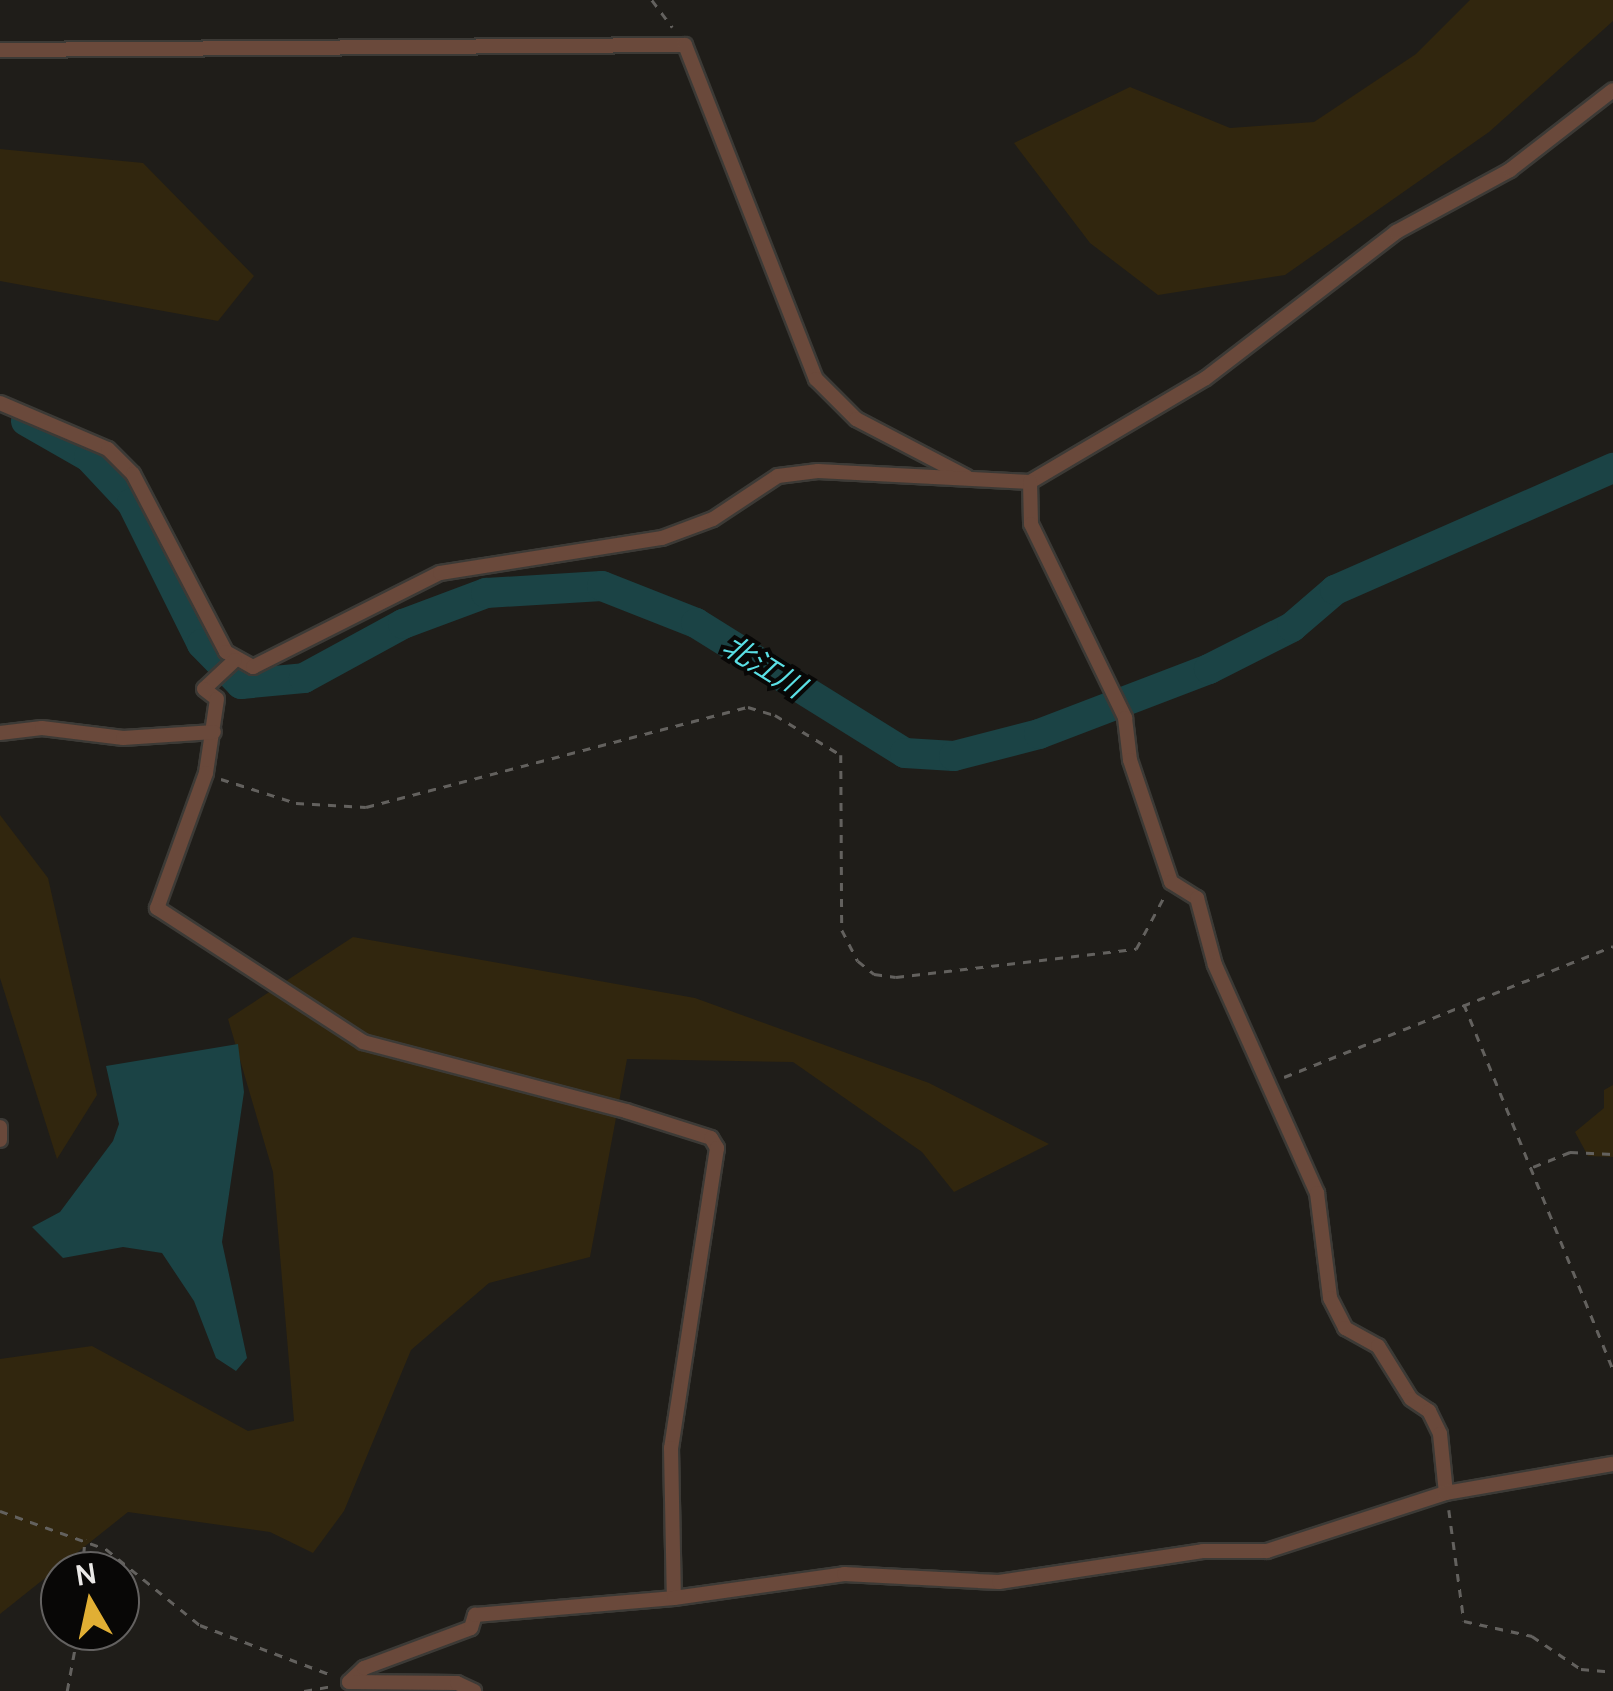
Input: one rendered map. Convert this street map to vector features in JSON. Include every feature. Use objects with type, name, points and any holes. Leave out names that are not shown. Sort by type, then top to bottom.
[{"type":"street","points":[[0,50],[685,45],[816,378],[856,419],[968,478]]},
{"type":"street","points":[[0,404],[108,449],[132,474],[214,631],[236,660],[253,667],[271,663],[440,572],[662,538],[712,519],[778,476],[1030,482],[1206,378],[1396,232],[1510,170],[1613,90]]},
{"type":"street","points":[[1030,482],[1030,524],[1126,718],[1130,760],[1171,882],[1197,898],[1215,964],[1317,1193],[1330,1298],[1345,1328],[1378,1346],[1411,1398],[1429,1411],[1440,1434],[1446,1494]]},
{"type":"street","points":[[236,660],[204,689],[217,699],[206,773],[158,908],[364,1042],[626,1111],[710,1138],[717,1148],[671,1448],[674,1598]]},
{"type":"street","points":[[0,732],[42,728],[123,738],[214,732]]},
{"type":"street","points":[[0,1126],[0,1140]]},
{"type":"street","points":[[349,1682],[364,1668],[470,1628],[475,1614],[674,1598],[844,1574],[999,1582],[1203,1551],[1267,1551],[1446,1494],[1613,1464]]},
{"type":"street","points":[[349,1682],[401,1688],[457,1683],[474,1691]]},
{"type":"path","points":[[652,0],[685,45]]},
{"type":"path","points":[[206,773],[296,803],[366,807],[715,712],[762,710],[842,755],[842,930],[858,961],[884,977],[1136,948],[1171,882]]},
{"type":"path","points":[[1269,1083],[1613,946]]},
{"type":"path","points":[[1464,1004],[1613,1369]]},
{"type":"path","points":[[1532,1167],[1570,1152],[1613,1154]]},
{"type":"path","points":[[1446,1494],[1464,1620],[1532,1636],[1582,1669],[1613,1672]]},
{"type":"path","points":[[0,1511],[84,1538],[200,1625],[349,1682]]},
{"type":"path","points":[[83,1551],[84,1538]]},
{"type":"path","points":[[67,1691],[74,1651]]},
{"type":"path","points":[[304,1691],[349,1682]]},
{"type":"shaded area","points":[[1470,0],[1613,0],[1613,21],[1489,132],[1285,275],[1158,295],[1090,243],[1014,143],[1130,87],[1230,128],[1314,122],[1416,54]]},
{"type":"shaded area","points":[[0,149],[143,163],[254,276],[218,321],[0,281]]},
{"type":"shaded area","points":[[0,815],[48,878],[97,1095],[57,1159],[0,978]]},
{"type":"shaded area","points":[[353,937],[695,998],[929,1083],[1049,1144],[954,1192],[922,1152],[793,1062],[627,1059],[590,1257],[489,1283],[411,1350],[344,1511],[313,1553],[270,1532],[128,1512],[79,1551],[40,1551],[40,1582],[0,1614],[0,1359],[92,1346],[248,1431],[294,1421],[273,1172],[228,1019]]},
{"type":"shaded area","points":[[1613,1085],[1613,1157],[1588,1156],[1575,1132],[1604,1108],[1604,1090]]},
{"type":"water","points":[[238,1044],[244,1092],[222,1242],[247,1358],[236,1371],[216,1358],[194,1301],[162,1253],[123,1247],[63,1258],[32,1227],[60,1212],[113,1141],[119,1124],[106,1066]]},
{"type":"waterway","name":"北江川","points":[[26,421],[89,457],[132,503],[202,644],[241,684],[304,678],[403,624],[486,593],[602,586],[696,623],[905,753],[954,756],[1039,734],[1209,669],[1292,627],[1335,590],[1613,468]]}]
